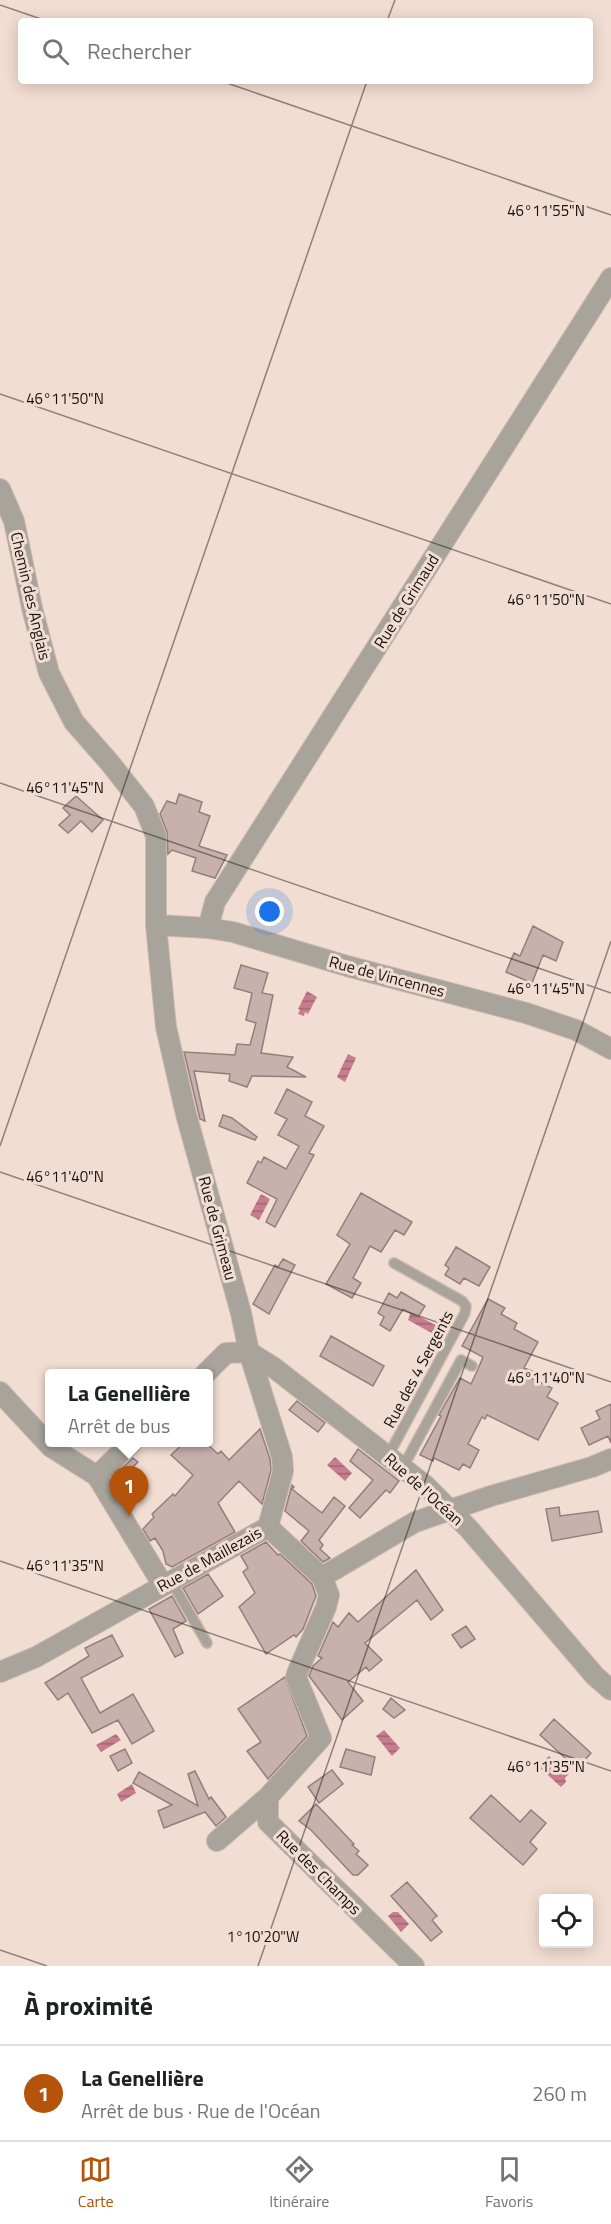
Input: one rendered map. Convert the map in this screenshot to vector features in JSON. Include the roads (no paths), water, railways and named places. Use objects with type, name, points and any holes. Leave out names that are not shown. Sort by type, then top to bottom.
[{"type":"street","name":"Rue de Grimaud","points":[[208,928],[215,902],[611,278]]},
{"type":"street","name":"Chemin des Anglais","points":[[0,489],[14,521],[32,608],[49,673],[74,722],[144,806],[156,836],[156,925]]},
{"type":"street","name":"Rue de Vincennes","points":[[156,925],[233,932],[347,966],[526,1013],[576,1030],[611,1049]]},
{"type":"street","name":"Rue de Grimeau","points":[[156,925],[165,1027],[241,1313],[249,1352],[282,1457],[283,1471],[268,1527]]},
{"type":"street","points":[[210,1369],[226,1353],[249,1352]]},
{"type":"street","name":"Rue de l'Océan","points":[[249,1352],[273,1367],[396,1461],[451,1509],[595,1676],[611,1690]]},
{"type":"street","points":[[0,1392],[45,1441]]},
{"type":"street","points":[[51,1447],[97,1476],[167,1583]]},
{"type":"street","points":[[97,1476],[128,1447]]},
{"type":"street","points":[[217,1841],[268,1797],[321,1738],[296,1677],[326,1607],[329,1594],[322,1576],[415,1522],[592,1467],[611,1459]]},
{"type":"street","name":"Rue de Maillezais","points":[[0,1672],[36,1657],[268,1527],[322,1576]]},
{"type":"street","name":"Rue des Champs","points":[[268,1797],[268,1822],[414,1966]]},
{"type":"lane","name":"Rue des 4 Sergents","points":[[394,1263],[462,1301],[466,1306],[396,1461]]},
{"type":"lane","points":[[396,1461],[461,1360],[472,1366]]},
{"type":"lane","points":[[167,1583],[207,1643]]},
{"type":"place","name":"La Genellière","points":[[129,1516]]}]
